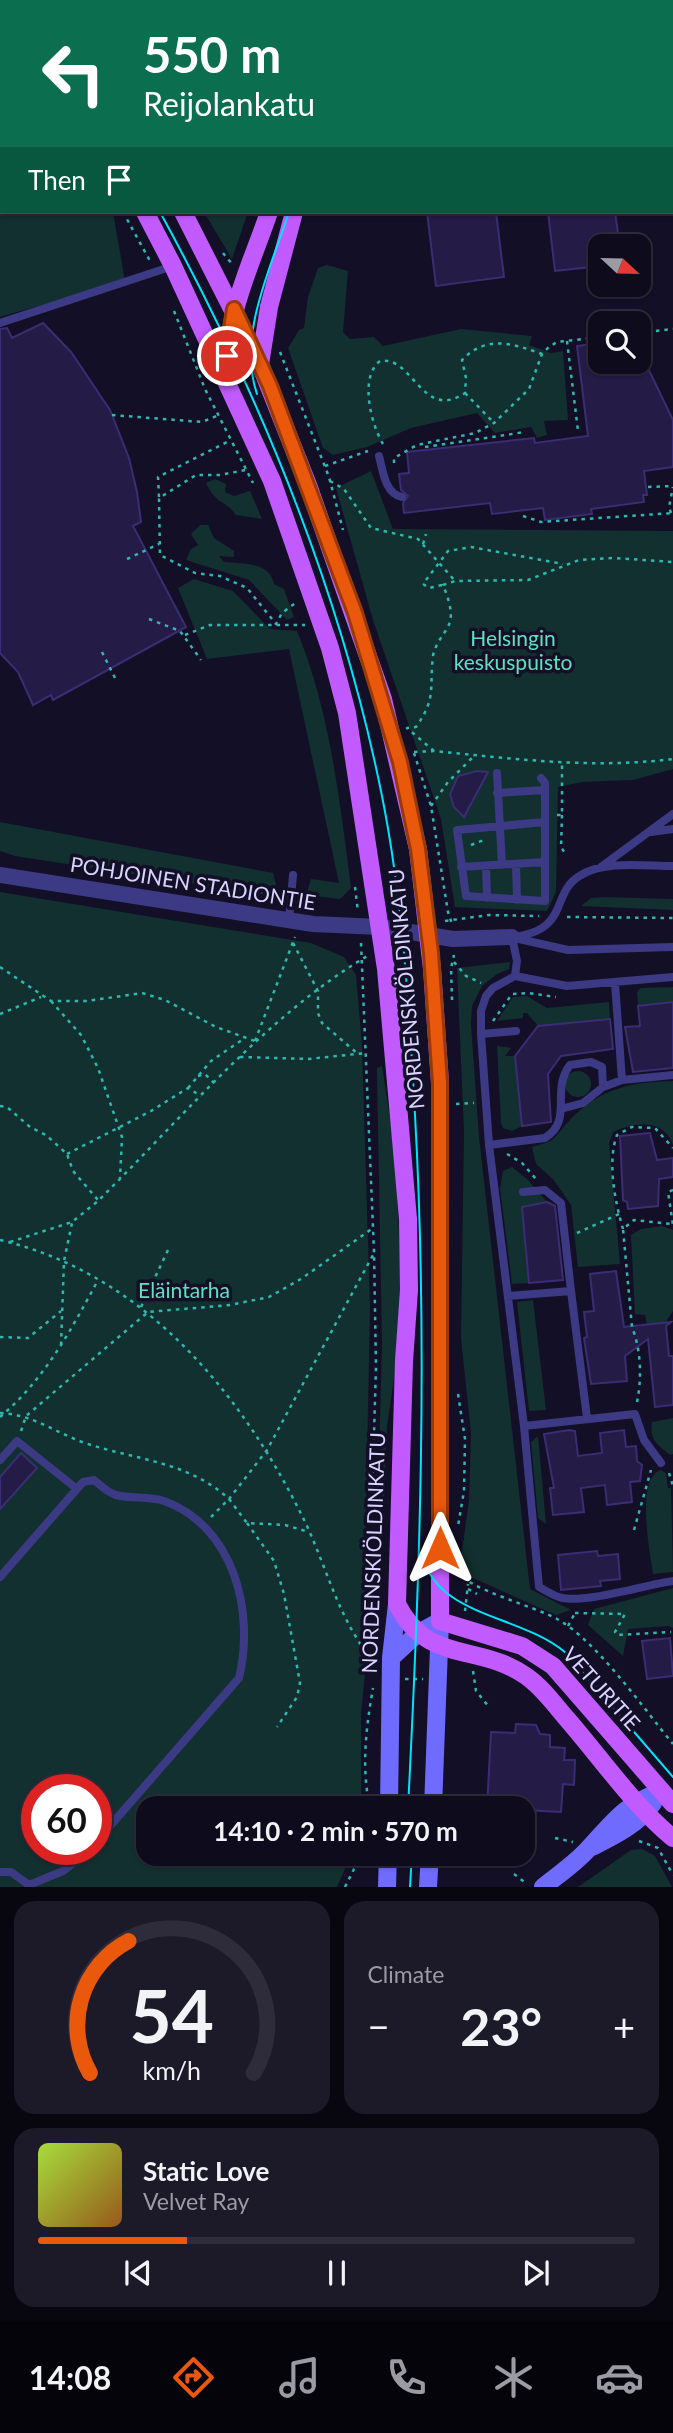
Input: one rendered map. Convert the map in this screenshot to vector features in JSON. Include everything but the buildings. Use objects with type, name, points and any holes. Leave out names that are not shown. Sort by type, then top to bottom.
[{"type":"main road","name":"NORDENSKIÖLDINKATU","points":[[146,214],[230,387],[295,541],[330,648],[347,713],[380,927],[408,1219],[409,1290],[404,1361],[397,1604],[383,1660],[388,1796]]},
{"type":"main road","name":"NORDENSKIÖLDINKATU","points":[[184,214],[260,365],[317,507],[383,699],[411,816],[425,896],[432,969],[440,1128],[440,1647],[434,1796]]},
{"type":"main road","points":[[230,387],[227,356],[234,309],[268,214]]},
{"type":"main road","points":[[260,365],[269,307],[293,214]]},
{"type":"main road","points":[[397,1604],[406,1622],[417,1634],[440,1647],[499,1664],[527,1677],[642,1807],[673,1838]]},
{"type":"main road","points":[[383,1660],[417,1634],[440,1621]]},
{"type":"main road","name":"VETURITIE","points":[[440,1621],[522,1646],[553,1666],[667,1797],[607,1825],[589,1849],[550,1885]]},
{"type":"main road","points":[[387,1887],[388,1866]]},
{"type":"main road","points":[[428,1887],[429,1866]]},
{"type":"street","name":"POHJOINEN STADIONTIE","points":[[0,875],[345,928],[380,927],[453,939],[512,937]]},
{"type":"lane","points":[[0,323],[173,266]]},
{"type":"lane","points":[[379,456],[388,489],[394,496],[402,497]]},
{"type":"lane","points":[[497,773],[502,865]]},
{"type":"lane","points":[[541,778],[544,778],[553,817],[545,862],[545,901],[466,896],[457,830],[553,817]]},
{"type":"lane","points":[[497,793],[545,790]]},
{"type":"lane","points":[[512,937],[548,925],[579,875],[601,867],[673,814]]},
{"type":"lane","points":[[649,832],[673,829]]},
{"type":"lane","points":[[461,867],[545,862]]},
{"type":"lane","points":[[516,864],[517,900]]},
{"type":"lane","points":[[486,866],[487,898]]},
{"type":"lane","points":[[601,867],[673,866]]},
{"type":"lane","points":[[293,875],[294,921]]},
{"type":"lane","points":[[512,937],[568,950],[673,947]]},
{"type":"lane","points":[[512,937],[517,961],[515,975]]},
{"type":"lane","points":[[673,977],[567,986],[515,975],[493,988],[481,1011],[489,1145],[524,1426],[539,1587],[559,1597],[582,1600],[640,1585],[673,1581]]},
{"type":"lane","points":[[614,983],[622,1080]]},
{"type":"lane","points":[[481,1034],[516,1031]]},
{"type":"lane","points":[[489,1145],[545,1138],[556,1128],[561,1109],[559,1085],[570,1065],[591,1062],[602,1067],[603,1087]]},
{"type":"lane","points":[[561,1109],[583,1103],[603,1087],[622,1080],[673,1076]]},
{"type":"lane","points":[[523,1192],[545,1190],[561,1203],[587,1418]]},
{"type":"lane","points":[[508,1296],[571,1291]]},
{"type":"lane","points":[[524,1426],[635,1414],[644,1440],[661,1463]]},
{"type":"lane","points":[[0,1460],[17,1441],[77,1489]]},
{"type":"lane","points":[[0,1577],[83,1482],[94,1480],[114,1495],[162,1500],[183,1509],[204,1524],[222,1547],[233,1571],[241,1601],[244,1659],[239,1678],[112,1824]]},
{"type":"lane","points":[[0,1872],[11,1872],[29,1885],[70,1865]]},
{"type":"path","points":[[651,332],[673,330]]},
{"type":"path","points":[[394,458],[417,445],[479,431],[494,423],[529,389],[542,354],[558,342],[588,338]]},
{"type":"path","points":[[567,341],[578,431]]},
{"type":"path","points":[[465,393],[467,378],[461,360],[481,344],[504,344],[542,354]]},
{"type":"path","points":[[191,354],[230,440],[258,489]]},
{"type":"path","points":[[394,466],[394,458],[381,440],[366,385],[370,370],[388,360],[397,364],[423,392],[446,399],[465,393]]},
{"type":"path","points":[[465,393],[494,423]]},
{"type":"path","points":[[112,415],[202,422],[219,415]]},
{"type":"path","points":[[479,431],[489,436]]},
{"type":"path","points":[[425,447],[525,432]]},
{"type":"path","points":[[230,440],[158,477],[160,555],[195,573],[220,576],[247,588],[276,624]]},
{"type":"path","points":[[325,466],[364,453]]},
{"type":"path","points":[[159,498],[196,475],[220,475],[245,470]]},
{"type":"path","points":[[330,481],[344,489],[371,528],[418,539],[455,581]]},
{"type":"path","points":[[523,516],[541,522],[672,513],[669,507],[673,486],[648,487]]},
{"type":"path","points":[[423,545],[425,534]]},
{"type":"path","points":[[127,559],[160,544]]},
{"type":"path","points":[[562,564],[528,580],[455,581],[429,588],[423,584],[448,551],[471,547],[562,564],[614,558],[673,562]]},
{"type":"path","points":[[434,751],[407,729],[416,727],[429,709],[433,685],[433,654],[450,622],[449,603],[443,584]]},
{"type":"path","points":[[276,624],[282,614],[299,600],[302,606]]},
{"type":"path","points":[[185,635],[210,625],[307,625],[304,615]]},
{"type":"path","points":[[149,619],[185,635],[201,660]]},
{"type":"path","points":[[102,652],[116,680]]},
{"type":"path","points":[[452,921],[431,806],[414,752],[434,751],[562,764],[624,765],[673,759]]},
{"type":"path","points":[[431,806],[448,782],[475,755]]},
{"type":"path","points":[[562,764],[553,817],[561,847],[566,855]]},
{"type":"path","points":[[466,849],[477,842],[494,837]]},
{"type":"path","points":[[354,875],[363,969],[374,1252],[376,1367],[371,1543],[383,1660],[383,1678],[366,1725],[367,1794]]},
{"type":"path","points":[[356,888],[446,899]]},
{"type":"path","points":[[652,918],[673,918]]},
{"type":"path","points":[[255,1041],[293,943],[294,921]]},
{"type":"path","points":[[293,943],[318,991],[318,1013],[322,1023],[358,1054]]},
{"type":"path","points":[[363,969],[451,968],[454,962],[466,975],[493,988],[512,994],[529,993]]},
{"type":"path","points":[[0,967],[41,997],[51,1001],[87,1001],[142,993],[165,1000],[196,1018],[255,1041]]},
{"type":"path","points":[[10,1242],[72,1222],[99,1201],[255,1041],[335,977]]},
{"type":"path","points":[[494,1033],[493,1021],[512,994]]},
{"type":"path","points":[[0,1014],[41,997]]},
{"type":"path","points":[[51,1001],[80,1035],[98,1068],[122,1138],[120,1180]]},
{"type":"path","points":[[67,1154],[119,1129],[188,1088],[219,1055],[245,1038]]},
{"type":"path","points":[[240,1057],[308,1059],[367,1053]]},
{"type":"path","points":[[367,1058],[376,1058]]},
{"type":"path","points":[[198,1076],[205,1074],[214,1083]]},
{"type":"path","points":[[188,1088],[201,1096]]},
{"type":"path","points":[[0,1106],[7,1107],[67,1154],[73,1171],[99,1201]]},
{"type":"path","points":[[635,1414],[641,1384],[612,1147],[617,1135],[632,1127],[655,1128],[673,1148]]},
{"type":"path","points":[[500,1143],[500,1153],[516,1157],[545,1190]]},
{"type":"path","points":[[623,1228],[634,1220],[672,1224],[668,1192],[673,1190]]},
{"type":"path","points":[[565,1239],[619,1214]]},
{"type":"path","points":[[61,1349],[64,1261],[72,1222]]},
{"type":"path","points":[[17,1441],[26,1416],[148,1312],[230,1305],[270,1297],[301,1279],[373,1228]]},
{"type":"path","points":[[0,1240],[64,1261],[141,1307],[239,1407],[267,1450],[309,1532],[357,1643],[383,1660]]},
{"type":"path","points":[[141,1307],[168,1250]]},
{"type":"path","points":[[204,1524],[229,1499],[267,1450],[374,1252]]},
{"type":"path","points":[[1,1415],[61,1349],[98,1280]]},
{"type":"path","points":[[0,1337],[28,1338],[62,1310]]},
{"type":"path","points":[[1,1415],[26,1416],[84,1443],[169,1464],[213,1484],[229,1499],[274,1561],[284,1594],[300,1683],[297,1697],[277,1727]]},
{"type":"path","points":[[634,1530],[651,1470],[667,1462],[673,1486]]},
{"type":"path","points":[[247,1523],[285,1525],[309,1532]]},
{"type":"path","points":[[468,1584],[531,1605],[568,1626],[673,1744]]},
{"type":"path","points":[[468,1589],[477,1594]]},
{"type":"path","points":[[568,1626],[582,1600]]},
{"type":"path","points":[[575,1613],[589,1612],[606,1616],[625,1614],[615,1632],[617,1635],[673,1633]]},
{"type":"path","points":[[554,1623],[557,1619]]},
{"type":"path","points":[[473,1671],[476,1691],[489,1707]]},
{"type":"path","points":[[383,1678],[439,1680]]},
{"type":"path","points":[[366,1725],[372,1730]]},
{"type":"path","points":[[367,1794],[372,1790]]},
{"type":"path","points":[[638,1840],[658,1848],[673,1875]]},
{"type":"path","points":[[345,1887],[356,1866]]},
{"type":"path","points":[[514,1874],[533,1887]]},
{"type":"green space","points":[[0,214],[113,214],[125,281],[0,317]]},
{"type":"green space","points":[[205,214],[247,214],[232,259]]},
{"type":"green space","points":[[327,265],[348,271],[343,332],[350,339],[374,337],[383,346],[461,329],[532,336],[529,345],[551,353],[563,351],[568,420],[544,421],[547,435],[537,438],[531,427],[495,433],[477,413],[411,428],[367,447],[333,455],[323,448],[288,348],[299,330],[304,328],[308,297],[318,268]]},
{"type":"green space","name":"Helsingin keskuspuisto","points":[[371,471],[393,529],[673,531],[673,769],[633,780],[582,782],[558,787],[556,892],[547,911],[455,907],[441,819],[373,620],[336,488]]},
{"type":"green space","points":[[215,479],[226,484],[225,492],[234,496],[250,491],[262,519],[236,515],[217,499],[206,483]]},
{"type":"green space","points":[[200,525],[208,525],[214,538],[234,551],[234,557],[219,556],[224,562],[254,565],[267,571],[274,584],[284,589],[294,617],[287,620],[249,580],[186,560],[191,549],[198,545],[191,534]]},
{"type":"green space","points":[[194,579],[233,591],[270,629],[297,631],[318,693],[338,790],[351,888],[340,899],[306,895],[311,879],[339,883],[289,649],[207,659],[178,588]]},
{"type":"green space","points":[[0,822],[273,873],[277,888],[269,895],[15,856],[0,851]]},
{"type":"green space","name":"Eläintarha","points":[[0,892],[311,943],[344,957],[356,975],[362,1045],[370,1308],[365,1558],[369,1631],[361,1715],[361,1796],[136,1796],[136,1866],[346,1866],[337,1887],[0,1887]]},
{"type":"green space","points":[[591,898],[673,899],[673,910],[581,906]]},
{"type":"green space","points":[[510,962],[509,969],[497,974],[482,986],[472,1006],[471,1024],[479,1137],[530,1589],[571,1610],[556,1615],[466,1575],[461,1558],[469,1500],[471,1433],[461,1338],[464,1131],[457,968]]},
{"type":"green space","points":[[673,987],[673,1002],[638,1006],[637,992],[641,988]]},
{"type":"green space","points":[[527,996],[547,1008],[609,1002],[610,1019],[538,1026],[527,1013],[523,1013],[523,1018],[497,1021],[513,997]]},
{"type":"green space","points":[[497,1046],[511,1048],[505,1056],[515,1056],[522,1126],[512,1131],[503,1128],[501,1123]]},
{"type":"green space","points":[[382,1066],[395,1151],[401,1280],[396,1366],[387,1426],[380,1597],[375,1615],[382,1343],[377,1068]]},
{"type":"green space","points":[[578,1071],[587,1075],[591,1084],[587,1093],[578,1097],[569,1093],[565,1084],[569,1075]]},
{"type":"green space","points":[[673,1081],[673,1145],[663,1130],[647,1125],[630,1126],[613,1132],[609,1144],[620,1264],[578,1267],[571,1205],[553,1179],[536,1164],[532,1147],[554,1138],[581,1109],[605,1094],[630,1085]]},
{"type":"green space","points":[[512,1167],[528,1180],[547,1202],[522,1208],[529,1283],[512,1284],[500,1188],[503,1171]]},
{"type":"green space","points":[[662,1226],[673,1230],[673,1311],[665,1323],[647,1325],[645,1315],[635,1314],[631,1235],[641,1229]]},
{"type":"green space","points":[[533,1300],[546,1410],[529,1411],[517,1302]]},
{"type":"green space","points":[[673,1418],[673,1454],[670,1455],[655,1441],[651,1428],[652,1422]]},
{"type":"green space","points":[[538,1436],[546,1524],[538,1518],[531,1442]]},
{"type":"green space","points":[[661,1470],[666,1473],[668,1488],[671,1488],[673,1572],[653,1574],[647,1534],[646,1501],[653,1476]]},
{"type":"green space","points":[[673,1588],[673,1628],[668,1626],[628,1629],[623,1656],[588,1625],[594,1609]]},
{"type":"green space","points":[[642,1849],[655,1856],[672,1887],[578,1887],[631,1850]]},
{"type":"tram line","points":[[161,214],[231,351],[293,495],[344,644],[365,720],[389,835],[407,995],[415,1115],[421,1288],[419,1548],[409,1796]]},
{"type":"tram line","points":[[257,394],[252,372],[254,325],[266,279],[288,214]]},
{"type":"tram line","points":[[423,1556],[431,1576],[445,1591],[462,1603],[547,1640],[566,1653],[673,1777]]},
{"type":"tram line","points":[[410,1887],[411,1866]]},
{"type":"route","points":[[227,356],[234,309],[270,386],[355,613],[400,762],[418,849],[431,953],[440,1083],[440,1548]]}]
